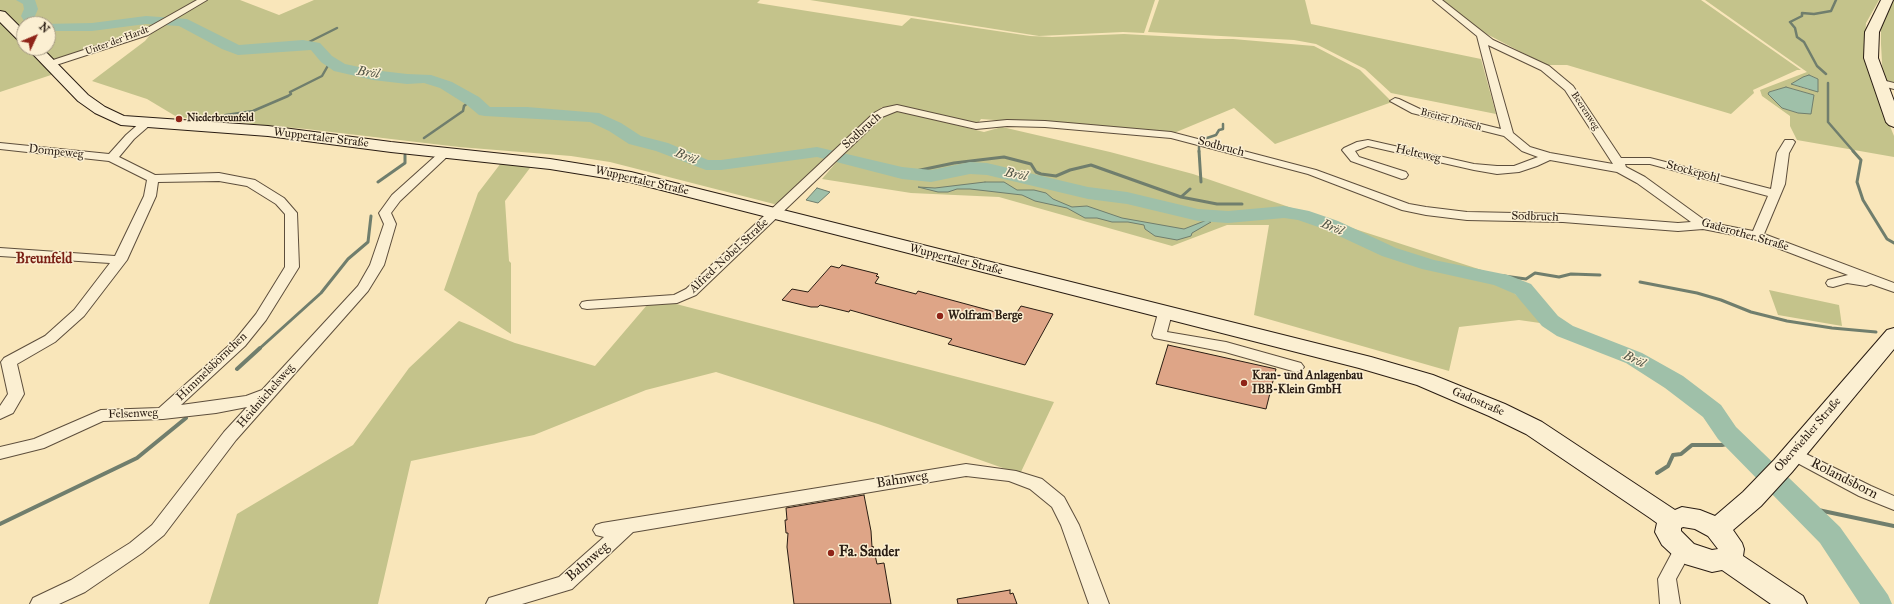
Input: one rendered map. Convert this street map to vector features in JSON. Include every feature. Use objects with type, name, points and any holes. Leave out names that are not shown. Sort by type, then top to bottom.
[{"type":"main road","points":[[1887,0],[1872,32],[1871,58],[1878,82],[1890,106],[1894,122]]},
{"type":"main road","points":[[0,15],[16,30]]},
{"type":"main road","name":"Wuppertaler Straße","points":[[42,56],[83,98],[100,110],[121,120],[268,132],[592,169],[631,177],[775,213],[1261,337]]},
{"type":"main road","name":"Oberwiehler Straße","points":[[1717,529],[1752,499],[1789,460],[1894,335]]},
{"type":"main road","name":"Gadostraße","points":[[1261,337],[1363,362],[1426,380],[1497,410],[1534,428],[1560,444],[1660,510],[1671,521]]},
{"type":"main road","points":[[1682,517],[1691,518],[1717,529],[1732,549],[1730,555],[1726,559],[1712,561],[1698,558],[1685,551],[1671,538],[1668,532],[1668,526],[1671,521],[1682,517]]},
{"type":"main road","points":[[1726,559],[1792,604]]},
{"type":"street","name":"Unter der Hardt","points":[[50,64],[113,45],[145,33],[203,0]]},
{"type":"street","points":[[1437,0],[1481,35],[1508,134]]},
{"type":"street","name":"Beerenweg","points":[[1481,35],[1490,42],[1545,68],[1569,88],[1619,165]]},
{"type":"street","points":[[1878,82],[1894,86]]},
{"type":"street","name":"Breiter Driesch","points":[[1396,101],[1416,111],[1508,134]]},
{"type":"street","name":"Sodbruch","points":[[775,213],[878,115],[887,110],[897,108],[976,126],[1007,122],[1170,135],[1312,172],[1406,207],[1432,212],[1466,216],[1563,218],[1678,226],[1703,225]]},
{"type":"street","points":[[0,413],[7,409],[16,394],[4,361],[50,339],[79,313],[120,260],[150,196],[152,179],[112,158],[130,137],[146,123]]},
{"type":"street","name":"Gaderother Straße","points":[[1508,134],[1526,149],[1548,156],[1619,165],[1703,225],[1756,236],[1888,285]]},
{"type":"street","points":[[1756,236],[1779,184],[1783,153],[1789,142]]},
{"type":"street","name":"Helteweg","points":[[1402,176],[1354,159],[1348,150],[1361,144],[1368,143],[1474,167],[1497,170],[1515,170],[1533,164],[1548,156]]},
{"type":"street","name":"Dompeweg","points":[[0,146],[112,158]]},
{"type":"street","name":"Heidnüchelsweg","points":[[40,604],[78,586],[136,548],[158,530],[230,436],[363,288],[378,265],[390,224],[386,213],[396,198],[446,153]]},
{"type":"street","name":"Stockepohl","points":[[1619,165],[1650,161],[1775,194]]},
{"type":"street","name":"Himmelsbörnchen","points":[[152,179],[219,176],[251,183],[280,201],[291,213],[292,267],[261,317],[240,343],[163,413]]},
{"type":"street","name":"Alfred-Nobel-Straße","points":[[587,305],[677,299],[691,292],[775,213]]},
{"type":"street","points":[[0,252],[120,260]]},
{"type":"street","points":[[1834,283],[1846,279],[1888,285]]},
{"type":"street","points":[[1165,313],[1159,335],[1226,346],[1296,367]]},
{"type":"street","name":"Felsenweg","points":[[0,453],[38,444],[102,416],[163,413],[249,402],[270,392]]},
{"type":"street","name":"Rolandsborn","points":[[1789,460],[1894,503]]},
{"type":"street","name":"Bahnweg","points":[[602,530],[966,470],[1010,475],[1036,484],[1058,502],[1070,524],[1100,604]]},
{"type":"street","name":"Bahnweg","points":[[496,604],[564,582],[586,566],[630,525]]},
{"type":"street","points":[[1670,604],[1667,579],[1680,554],[1685,551]]},
{"type":"shaded area","points":[[0,0],[200,0],[132,37],[62,59],[49,58],[47,56],[56,56],[56,16],[16,16],[16,25],[0,10]]},
{"type":"shaded area","points":[[207,0],[240,0],[279,15],[314,0],[760,0],[757,3],[902,26],[911,18],[1030,36],[1052,37],[1124,34],[1233,39],[1314,46],[1360,70],[1392,102],[1275,144],[1234,108],[1174,133],[981,119],[976,126],[909,113],[984,132],[1002,127],[1110,152],[1193,174],[1321,218],[1494,274],[1547,324],[1519,320],[1459,327],[1449,371],[1254,315],[1269,225],[1227,225],[1172,246],[999,197],[911,193],[822,179],[851,145],[881,115],[895,110],[882,107],[780,203],[774,204],[610,162],[571,156],[459,147],[306,129],[177,117],[147,99],[92,81],[145,41],[155,29]]},
{"type":"shaded area","points":[[810,0],[1155,0],[1144,33],[1123,32],[1039,36]]},
{"type":"shaded area","points":[[1159,0],[1305,0],[1311,24],[1481,59],[1496,114],[1391,93],[1365,69],[1316,44],[1294,40],[1148,32]]},
{"type":"shaded area","points":[[1440,0],[1701,0],[1801,70],[1797,70],[1753,90],[1754,93],[1731,114],[1567,65],[1546,65],[1479,30]]},
{"type":"shaded area","points":[[1705,0],[1879,0],[1866,23],[1864,53],[1877,94],[1894,136],[1894,157],[1797,140],[1790,126],[1790,116],[1762,96],[1760,90],[1807,72]],"holes":[[[1809,75],[1818,79],[1809,90],[1791,84]],[[1786,87],[1814,95],[1798,113],[1782,108],[1769,92]]]},
{"type":"shaded area","points":[[1894,0],[1894,86],[1883,81],[1881,27],[1886,13]]},
{"type":"shaded area","points":[[0,22],[16,37],[16,56],[35,56],[54,74],[0,92]]},
{"type":"shaded area","points":[[1809,75],[1818,79],[1818,92],[1791,84],[1803,77]]},
{"type":"shaded area","points":[[1786,87],[1814,95],[1811,114],[1798,113],[1782,108],[1768,94],[1769,92]]},
{"type":"shaded area","points":[[501,163],[533,164],[505,201],[509,261],[511,263],[511,334],[444,290],[478,193]]},
{"type":"shaded area","points":[[985,182],[1004,182],[1017,190],[1034,190],[1046,193],[1053,199],[1072,207],[1087,206],[1122,218],[1184,229],[1207,220],[1211,222],[1192,233],[1191,236],[1177,240],[1155,236],[1145,229],[1144,225],[1128,222],[1112,222],[1097,218],[1085,218],[1067,208],[1035,201],[1022,195],[970,189],[957,189],[948,192],[938,192],[918,187],[935,188]]},
{"type":"shaded area","points":[[817,188],[830,192],[818,203],[806,200]]},
{"type":"shaded area","points":[[1769,290],[1839,305],[1842,326],[1778,315]]},
{"type":"shaded area","points":[[653,298],[1054,402],[1020,474],[878,424],[716,372],[646,390],[534,435],[411,461],[378,604],[209,604],[237,514],[353,445],[409,368],[459,321],[515,343],[595,366]]},
{"type":"building","name":"Wolfram Berge","points":[[842,265],[878,274],[876,276],[879,277],[875,283],[916,294],[918,291],[1014,317],[1021,306],[1053,314],[1025,365],[948,344],[952,339],[850,310],[849,312],[820,305],[818,307],[811,307],[782,300],[792,289],[808,292],[831,266],[839,268]]},
{"type":"building","points":[[1168,345],[1276,369],[1266,409],[1156,384]]},
{"type":"building","name":"Fa. Sander","points":[[864,495],[871,531],[872,547],[873,546],[877,564],[884,563],[891,604],[794,604],[787,547],[788,533],[786,533],[786,508]]},
{"type":"building","points":[[1010,590],[1010,594],[1013,593],[1017,604],[958,604],[957,599]]},
{"type":"waterway","name":"Bröl","points":[[23,0],[29,2],[31,9],[28,16]]},
{"type":"waterway","points":[[1826,74],[1817,66],[1804,42],[1797,37],[1795,28],[1790,22],[1802,16],[1802,13],[1814,14],[1831,11],[1836,0]]},
{"type":"waterway","name":"Bröl","points":[[56,27],[92,27],[146,20],[182,22],[227,46],[238,50],[303,45],[315,46],[320,50],[326,59],[340,68],[373,75],[407,79],[425,78],[446,85],[462,96],[473,101],[485,111],[501,113],[527,112],[593,117],[615,127],[635,140],[662,147],[706,165],[721,165],[817,152],[902,173],[931,176],[970,168],[987,169],[1088,193],[1127,198],[1198,215],[1228,217],[1284,212],[1302,215],[1331,225],[1389,252],[1429,265],[1500,280],[1523,289],[1550,321],[1565,331],[1634,358],[1674,382],[1712,411],[1727,433],[1830,535],[1877,604]]},
{"type":"waterway","points":[[303,45],[337,28]]},
{"type":"waterway","points":[[219,118],[226,115],[253,111],[288,96],[291,94],[290,92],[322,76],[330,62]]},
{"type":"waterway","points":[[1828,83],[1828,122],[1854,152]]},
{"type":"waterway","points":[[424,138],[463,111],[464,106],[471,100]]},
{"type":"waterway","points":[[1204,139],[1216,135],[1219,130],[1223,129],[1223,124]]},
{"type":"waterway","points":[[1199,145],[1199,151]]},
{"type":"waterway","points":[[1199,151],[1201,182]]},
{"type":"waterway","points":[[1853,151],[1861,160],[1857,182],[1863,200],[1887,239],[1894,243]]},
{"type":"waterway","points":[[378,182],[405,163],[405,155]]},
{"type":"waterway","points":[[906,173],[954,163],[1004,157],[1031,164],[1036,172],[1041,174],[1056,176],[1070,170],[1091,165],[1181,197]]},
{"type":"waterway","points":[[1181,197],[1190,189]]},
{"type":"waterway","points":[[1181,197],[1217,204],[1242,204]]},
{"type":"waterway","points":[[259,349],[321,293],[348,259],[368,242],[371,216]]},
{"type":"waterway","points":[[1496,279],[1504,276],[1526,279],[1535,273],[1559,277],[1571,274],[1600,275]]},
{"type":"waterway","points":[[1640,282],[1697,293],[1721,300],[1751,312],[1787,321],[1832,328],[1876,332]]},
{"type":"waterway","points":[[237,369],[260,348]]},
{"type":"waterway","points":[[0,524],[137,458],[186,418]]},
{"type":"waterway","points":[[1657,473],[1668,466],[1673,455],[1681,454],[1692,445],[1722,445],[1736,442]]},
{"type":"waterway","points":[[1804,507],[1894,526]]},
{"type":"place","name":"Niederbreunfeld","points":[[179,119]]},
{"type":"place","name":"Wolfram Berge","points":[[940,316]]},
{"type":"place","name":"Kran- und Anlagenbau IBB-Klein GmbH","points":[[1244,383]]},
{"type":"place","name":"Fa. Sander","points":[[831,553]]},
{"type":"district","name":"Breunfeld","points":[[44,260]]}]
